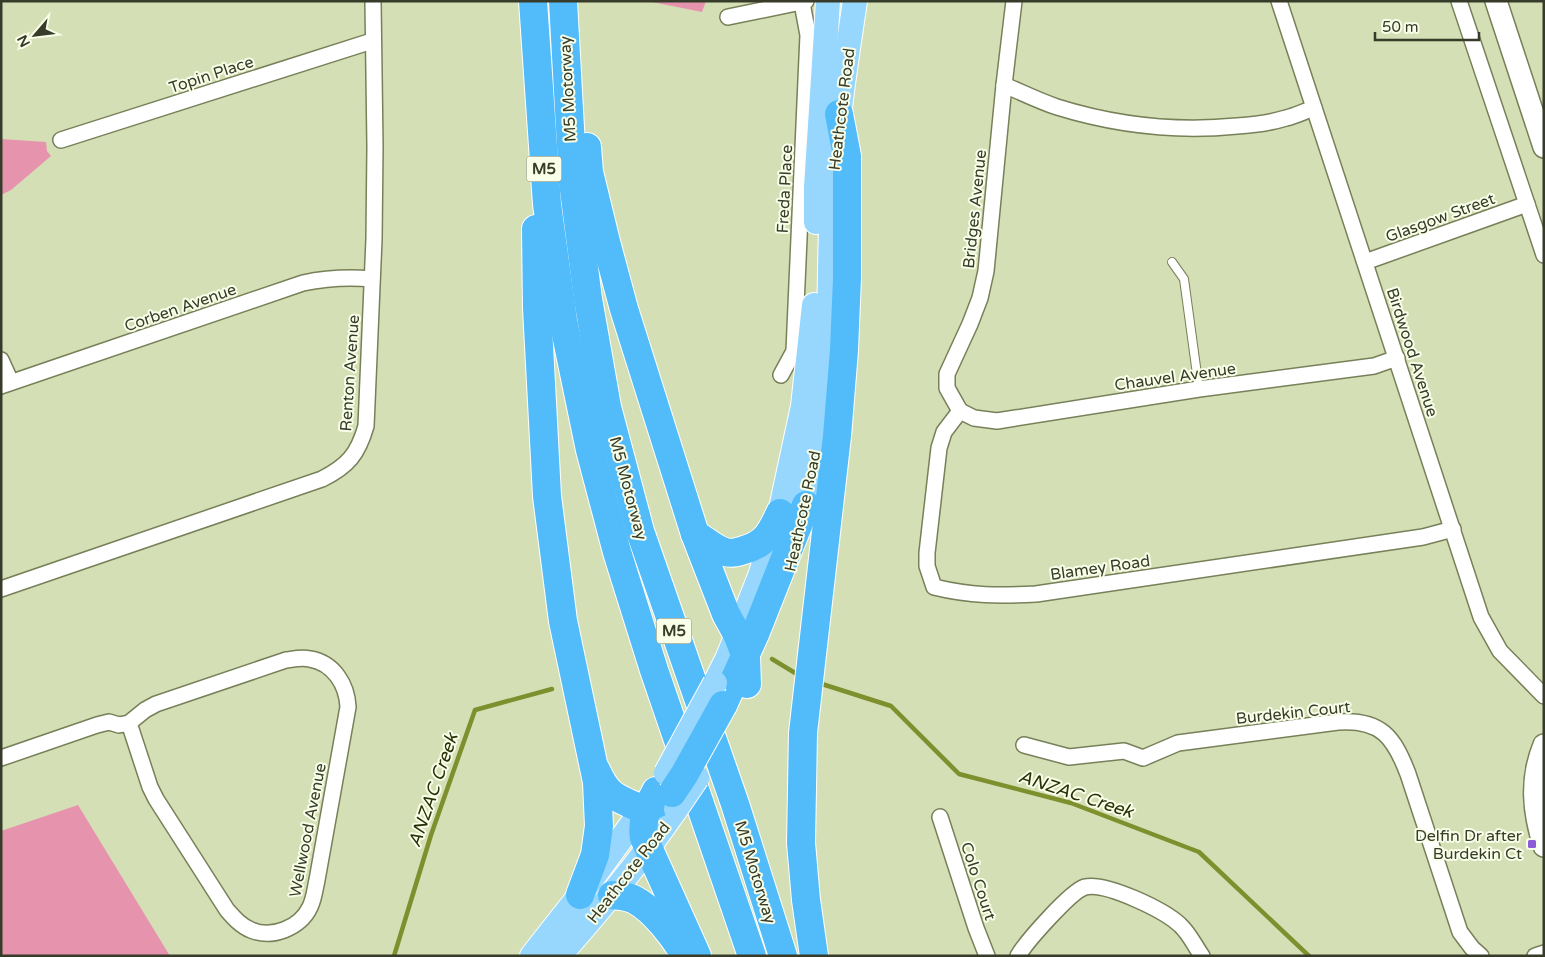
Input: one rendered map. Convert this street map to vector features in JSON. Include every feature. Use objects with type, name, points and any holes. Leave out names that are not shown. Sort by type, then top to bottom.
[{"type":"highway","name":"M5 Motorway","points":[[562,1],[573,182],[588,300],[607,407],[640,531],[735,804],[783,956]]},
{"type":"highway","points":[[576,1],[576,30],[590,172],[606,242],[624,309],[695,534],[726,614],[741,645],[747,684]]},
{"type":"highway","name":"M5 Motorway","points":[[533,10],[548,213],[563,320],[590,450],[617,552],[654,670],[752,956]]},
{"type":"highway","points":[[533,10],[537,308],[547,496],[563,621],[597,782],[600,826],[595,855],[580,894]]},
{"type":"highway","points":[[814,956],[806,900],[801,843],[803,733],[837,436],[844,350],[847,278],[847,156],[839,114]]},
{"type":"highway","points":[[697,956],[649,850],[644,838],[643,828],[660,798],[684,775],[722,703],[741,645],[806,505]]},
{"type":"highway","points":[[695,534],[718,549],[735,553],[749,549],[762,542],[770,533],[780,513]]},
{"type":"highway","points":[[591,760],[603,785],[612,795],[660,798]]},
{"type":"highway","points":[[612,895],[629,898],[645,907],[686,956]]},
{"type":"main road","name":"Heathcote Road","points":[[741,645],[780,513],[803,406],[814,321],[816,187],[828,1]]},
{"type":"main road","name":"Heathcote Road","points":[[722,703],[747,684],[780,606],[806,505],[822,413],[827,359],[833,185],[839,114],[854,1]]},
{"type":"main road","points":[[1496,1],[1544,147]]},
{"type":"main road","points":[[1544,745],[1539,757],[1535,778],[1534,802],[1537,823],[1544,846]]},
{"type":"main road","name":"Heathcote Road","points":[[532,956],[580,894],[660,798]]},
{"type":"main road","name":"Heathcote Road","points":[[559,956],[649,850]]},
{"type":"street","name":"Renton Avenue","points":[[1,589],[315,482],[339,470],[350,461],[361,444],[366,426],[372,279],[375,147],[372,41],[373,1]]},
{"type":"street","name":"Bridges Avenue","points":[[960,411],[947,388],[947,374],[980,298],[986,272],[1014,1]]},
{"type":"street","name":"Birdwood Avenue","points":[[1279,1],[1482,617],[1500,652],[1544,696]]},
{"type":"street","points":[[1459,1],[1544,254]]},
{"type":"street","name":"Freda Place","points":[[728,17],[804,2],[808,35],[794,352],[782,375]]},
{"type":"street","name":"Topin Place","points":[[61,140],[372,41]]},
{"type":"street","points":[[1004,85],[1055,106],[1094,117],[1128,124],[1168,128],[1196,129],[1256,124],[1285,119],[1314,108]]},
{"type":"street","name":"Glasgow Street","points":[[1365,262],[1527,204]]},
{"type":"street","name":"Corben Avenue","points":[[6,384],[303,283],[339,277],[372,279]]},
{"type":"street","name":"Chauvel Avenue","points":[[960,411],[974,418],[997,421],[1199,389],[1374,366],[1397,358]]},
{"type":"street","points":[[1,360],[6,384]]},
{"type":"street","name":"Blamey Road","points":[[960,411],[944,432],[939,448],[927,553],[927,566],[934,587],[979,595],[1036,594],[1423,537],[1452,529]]},
{"type":"street","name":"Wellwood Avenue","points":[[309,658],[318,661],[335,673],[342,682],[347,695],[346,721],[317,880],[310,907],[302,919],[293,926],[278,932],[265,933],[251,930],[238,922],[227,910],[156,799],[144,771],[129,722],[156,704],[286,660],[309,658]]},
{"type":"street","name":"Burdekin Court","points":[[1024,744],[1069,757],[1124,751],[1143,758],[1178,743],[1338,722],[1356,721],[1373,727],[1387,735],[1399,751],[1460,932],[1472,948],[1482,956]]},
{"type":"street","points":[[1,758],[97,725],[109,722],[119,725],[129,722]]},
{"type":"street","name":"Colo Court","points":[[940,817],[987,956]]},
{"type":"street","points":[[1018,956],[1030,939],[1070,897],[1084,888],[1093,887],[1137,899],[1163,912],[1181,926],[1202,956]]},
{"type":"street","points":[[1535,956],[1544,953]]},
{"type":"lane","points":[[1172,262],[1184,280],[1199,389]]},
{"type":"shaded area","points":[[647,1],[706,1],[702,12]]},
{"type":"shaded area","points":[[1,139],[46,142],[47,151],[51,156],[11,190],[1,195]]},
{"type":"shaded area","points":[[78,805],[170,956],[1,956],[1,831]]},
{"type":"waterway","name":"ANZAC Creek","points":[[772,659],[800,676]]},
{"type":"waterway","name":"ANZAC Creek","points":[[822,684],[891,706],[959,774],[1071,803],[1199,852],[1309,956]]},
{"type":"waterway","name":"ANZAC Creek","points":[[394,956],[431,835],[475,710],[552,689]]},
{"type":"place","name":"Delfin Dr after Burdekin Ct","points":[[1532,844]]}]
